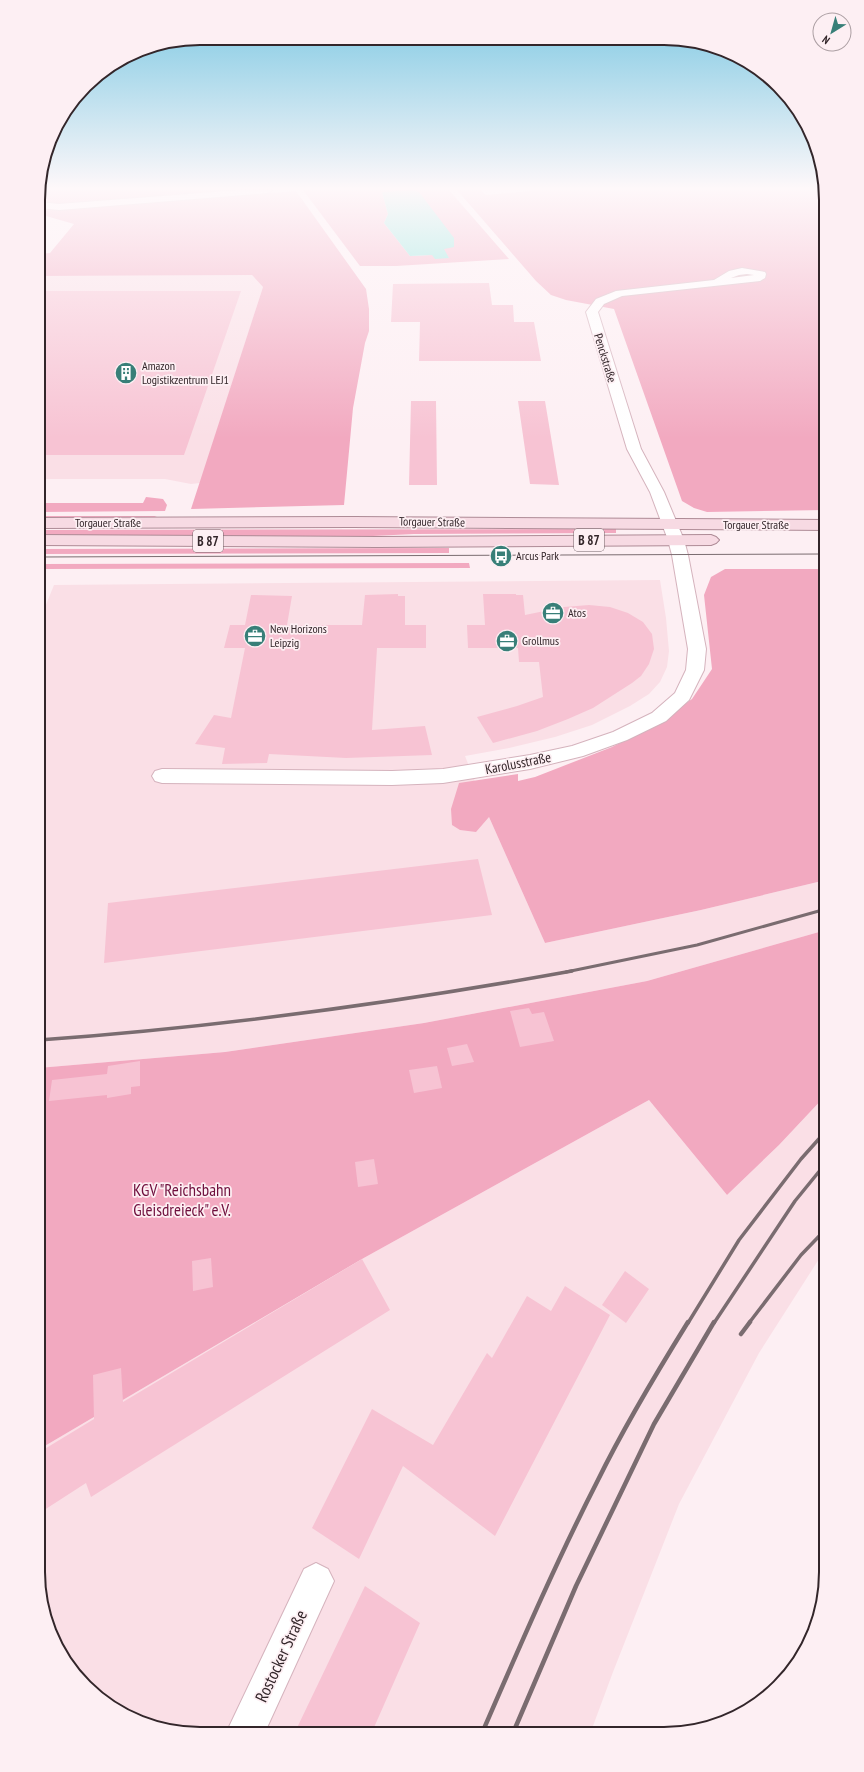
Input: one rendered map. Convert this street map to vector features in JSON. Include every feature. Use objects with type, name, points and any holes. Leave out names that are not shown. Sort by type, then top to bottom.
[{"type":"main road","name":"Torgauer Straße","points":[[45,523],[353,522],[819,525]]},
{"type":"main road","name":"Torgauer Straße","points":[[45,540],[385,542],[724,540]]},
{"type":"street","name":"Penckstraße","points":[[670,525],[657,492],[632,444],[592,312],[594,306],[603,300],[620,293],[716,283]]},
{"type":"street","name":"Karolusstraße","points":[[162,776],[354,778],[443,776],[530,762],[576,751],[620,736],[659,717],[683,696],[695,670],[697,649],[676,540],[670,525]]},
{"type":"street","name":"Rostocker Straße","points":[[248,1727],[316,1581]]},
{"type":"shaded area","name":"Amazon Logistikzentrum LEJ1","points":[[252,275],[263,287],[200,483],[191,484],[165,479],[45,479],[45,276]]},
{"type":"shaded area","name":"Arcus Park","points":[[660,580],[669,651],[667,667],[660,682],[649,694],[630,706],[592,725],[555,737],[509,748],[465,756],[489,817],[545,943],[701,910],[819,882],[819,932],[647,981],[424,1023],[225,1052],[45,1067],[45,607],[54,585]]},
{"type":"shaded area","points":[[649,1100],[727,1195],[779,1145],[819,1102],[819,1259],[759,1353],[679,1504],[593,1727],[180,1726],[150,1719],[122,1706],[90,1682],[71,1658],[61,1641],[53,1622],[46,1592],[45,1446],[362,1259]]},
{"type":"green space","points":[[45,273],[354,273],[366,289],[369,309],[369,331],[365,343],[353,408],[344,505],[191,509],[263,287],[252,275],[45,276]]},
{"type":"green space","points":[[529,273],[819,273],[819,510],[707,512],[694,508],[682,501],[614,309],[566,300],[551,295]]},
{"type":"green space","points":[[146,497],[163,499],[167,505],[165,511],[45,512],[45,503],[143,503]]},
{"type":"green space","points":[[45,516],[157,516],[147,520],[45,520]]},
{"type":"green space","points":[[616,529],[616,533],[414,534],[353,537],[45,538],[45,530]]},
{"type":"green space","points":[[449,548],[449,553],[45,554],[45,549]]},
{"type":"green space","points":[[469,563],[470,568],[45,569],[45,564]]},
{"type":"green space","points":[[725,569],[819,569],[819,882],[701,910],[545,943],[489,817],[476,832],[460,830],[452,825],[451,809],[459,783],[518,774],[518,781],[535,777],[612,747],[654,726],[692,699],[712,669],[704,595],[711,577]]},
{"type":"green space","name":"KGV \"Reichsbahn Gleisdreieck\" e.V.","points":[[819,932],[819,1102],[779,1145],[727,1195],[649,1100],[362,1259],[45,1446],[45,1067],[225,1052],[424,1023],[647,981]]},
{"type":"building","points":[[489,283],[492,305],[513,305],[514,322],[534,322],[541,361],[419,361],[420,322],[391,322],[393,284]]},
{"type":"building","name":"Amazon Logistikzentrum LEJ1","points":[[45,291],[241,291],[184,455],[45,455]]},
{"type":"building","points":[[411,401],[436,401],[437,485],[409,485]]},
{"type":"building","points":[[518,401],[545,401],[559,485],[530,484]]},
{"type":"building","points":[[398,594],[398,596],[405,596],[405,625],[426,625],[426,648],[377,648],[372,730],[425,726],[432,755],[346,758],[269,754],[267,763],[222,764],[225,748],[195,744],[214,715],[231,718],[245,648],[224,648],[230,625],[245,625],[251,595],[292,596],[287,625],[362,625],[365,595]]},
{"type":"building","points":[[483,594],[523,595],[525,615],[564,607],[589,605],[610,607],[628,613],[643,622],[652,634],[654,649],[649,664],[641,676],[593,708],[537,731],[493,743],[477,717],[543,697],[539,662],[519,662],[518,648],[468,648],[467,625],[485,625]]},
{"type":"building","points":[[478,859],[492,915],[104,963],[108,903]]},
{"type":"building","points":[[529,1008],[532,1014],[544,1012],[554,1041],[520,1047],[510,1011]]},
{"type":"building","points":[[467,1044],[474,1062],[452,1066],[447,1048]]},
{"type":"building","points":[[140,1061],[140,1086],[131,1087],[131,1094],[107,1098],[107,1095],[49,1101],[52,1080],[107,1074],[108,1066]]},
{"type":"building","points":[[437,1066],[442,1088],[414,1093],[409,1070]]},
{"type":"building","points":[[374,1159],[378,1184],[358,1187],[355,1162]]},
{"type":"building","points":[[211,1258],[213,1287],[193,1291],[192,1261]]},
{"type":"building","points":[[362,1259],[390,1310],[91,1497],[86,1483],[45,1509],[45,1449],[94,1419],[93,1375],[121,1368],[123,1402]]},
{"type":"building","points":[[625,1271],[649,1289],[626,1323],[602,1305]]},
{"type":"building","points":[[565,1286],[610,1315],[495,1536],[403,1466],[359,1559],[312,1528],[372,1409],[433,1445],[487,1353],[492,1358],[527,1296],[551,1311]]},
{"type":"building","points":[[365,1586],[420,1623],[374,1727],[297,1727]]},
{"type":"tram line","points":[[45,557],[819,554]]},
{"type":"railway","points":[[566,972],[697,945],[819,911]]},
{"type":"railway","points":[[45,1040],[106,1035],[306,1013],[506,983],[572,971]]},
{"type":"railway","points":[[688,1323],[739,1240],[801,1159],[819,1139]]},
{"type":"railway","points":[[714,1323],[795,1201],[819,1172]]},
{"type":"railway","points":[[749,1323],[801,1255],[819,1236]]},
{"type":"railway","points":[[485,1727],[538,1605],[582,1511],[630,1420],[688,1322]]},
{"type":"railway","points":[[516,1727],[576,1586],[654,1424],[714,1322]]},
{"type":"railway","points":[[741,1334],[750,1322]]},
{"type":"place","name":"Amazon Logistikzentrum LEJ1","points":[[126,373]]},
{"type":"place","name":"Arcus Park","points":[[501,556]]},
{"type":"place","name":"Atos","points":[[553,613]]},
{"type":"place","name":"New Horizons Leipzig","points":[[255,636]]},
{"type":"place","name":"Grollmus","points":[[507,641]]}]
